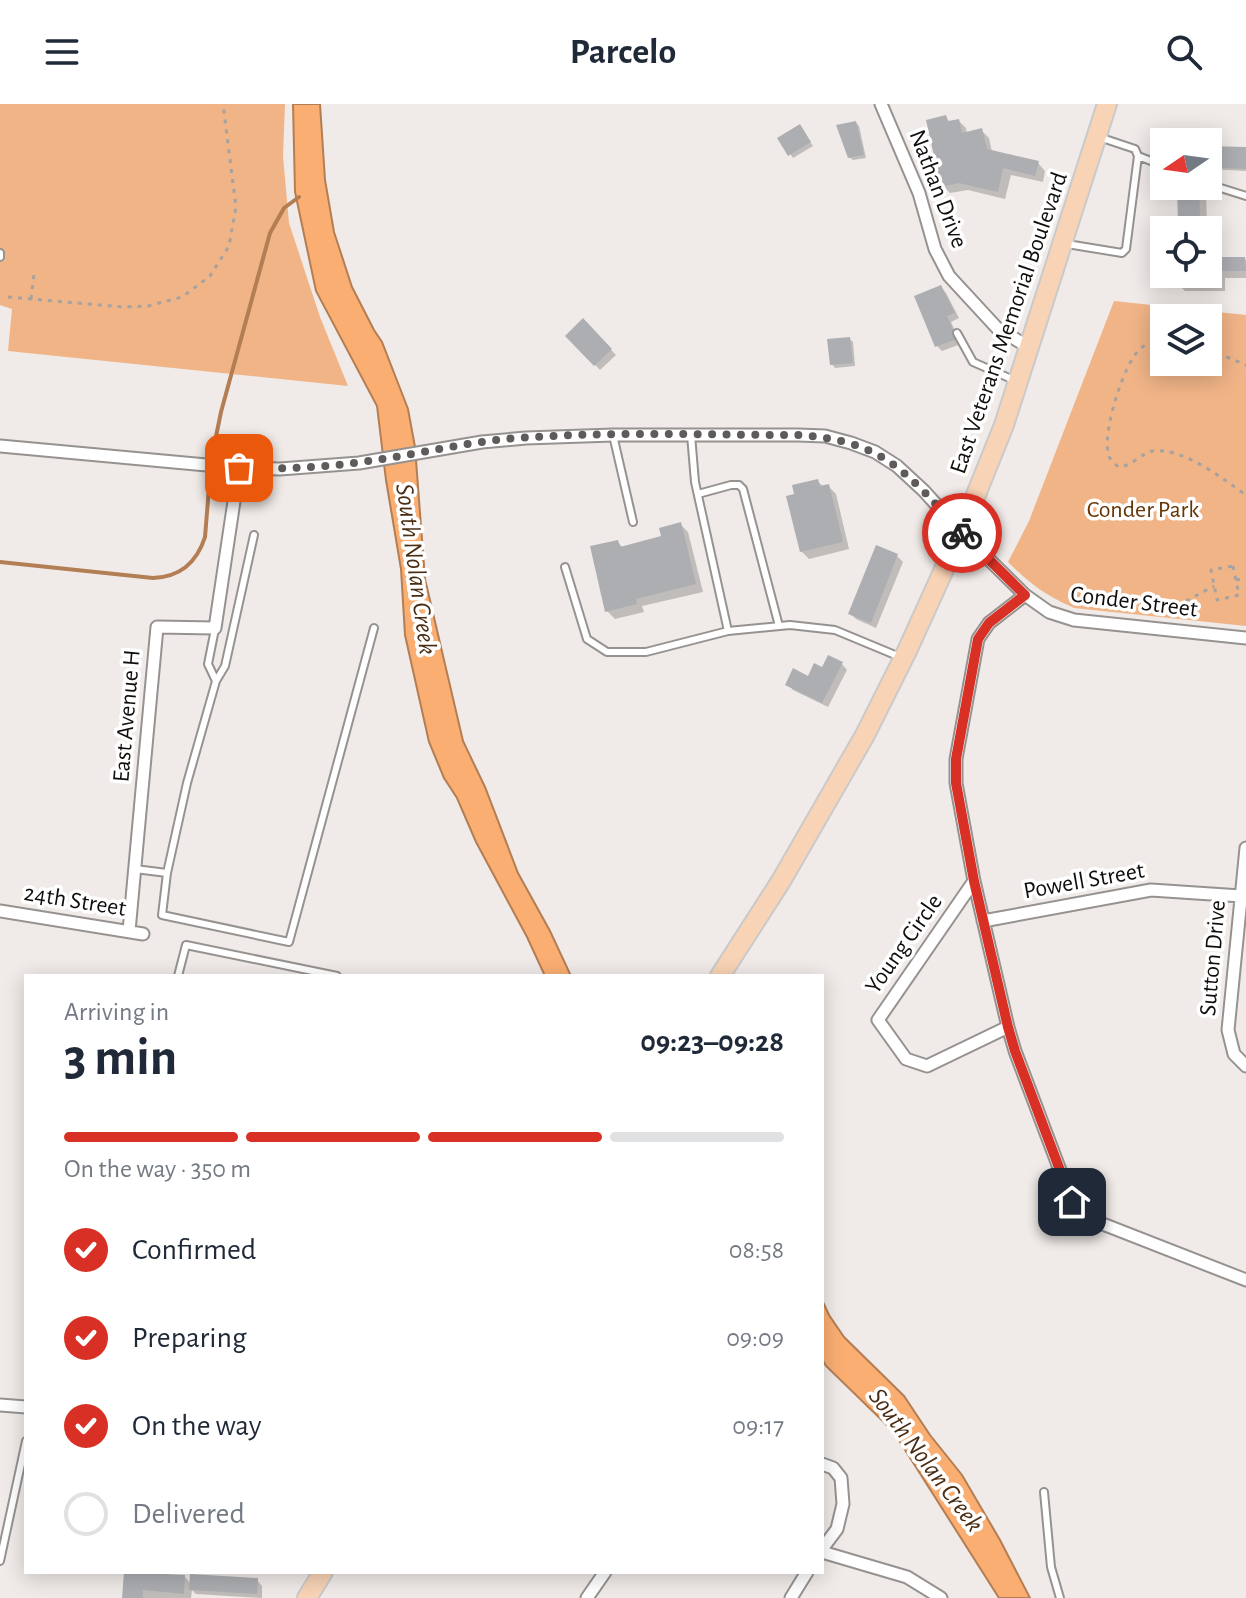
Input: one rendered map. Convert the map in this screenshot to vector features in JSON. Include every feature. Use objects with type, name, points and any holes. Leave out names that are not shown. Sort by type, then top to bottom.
[{"type":"main road","name":"East Veterans Memorial Boulevard","points":[[721,974],[781,881],[865,735],[904,659],[961,532],[1019,382],[1107,104]]},
{"type":"main road","points":[[307,1598],[322,1574]]},
{"type":"street","name":"Nathan Drive","points":[[881,104],[919,193],[935,249],[949,276],[997,328],[1030,348]]},
{"type":"street","name":"Conder Street","points":[[0,446],[239,468],[299,468],[359,463],[502,440],[613,435],[825,436],[875,452],[897,466],[1025,595],[1049,612],[1074,620],[1241,637]]},
{"type":"street","points":[[215,628],[239,468]]},
{"type":"street","points":[[1025,595],[989,623],[978,639],[956,759],[956,783],[974,881],[1015,1051],[1072,1202],[1080,1212],[1090,1219],[1246,1280]]},
{"type":"street","name":"East Avenue H","points":[[129,931],[157,627],[215,628]]},
{"type":"street","name":"Sutton Drive","points":[[1246,848],[1228,1030],[1234,1054],[1246,1066]]},
{"type":"street","name":"Young Circle","points":[[974,881],[878,1020],[906,1059],[927,1066],[1008,1027]]},
{"type":"street","name":"Powell Street","points":[[983,921],[1151,890],[1241,896]]},
{"type":"street","name":"24th Street","points":[[0,911],[143,934]]},
{"type":"street","points":[[0,1405],[24,1407]]},
{"type":"street","points":[[824,1465],[833,1468],[841,1478],[843,1504],[837,1529],[824,1548]]},
{"type":"street","points":[[824,1552],[907,1577],[941,1598]]},
{"type":"street","points":[[587,1598],[604,1574]]},
{"type":"street","points":[[791,1598],[806,1574]]},
{"type":"lane","points":[[1063,243],[1122,253],[1126,249],[1138,156],[1135,149],[1097,137]]},
{"type":"lane","points":[[1138,156],[1150,161]]},
{"type":"lane","points":[[1222,188],[1246,196]]},
{"type":"lane","points":[[957,333],[973,362],[1019,382]]},
{"type":"lane","points":[[613,435],[633,522]]},
{"type":"lane","points":[[691,435],[698,494],[728,631]]},
{"type":"lane","points":[[698,494],[731,485],[739,485],[743,489],[779,626]]},
{"type":"lane","points":[[254,535],[225,666],[216,681],[187,783],[167,873],[162,915],[289,942],[374,628]]},
{"type":"lane","points":[[565,567],[587,639],[607,652],[646,652],[728,631],[790,625],[835,630],[904,659]]},
{"type":"lane","points":[[215,628],[208,664],[216,681]]},
{"type":"lane","points":[[135,869],[167,873]]},
{"type":"lane","points":[[179,974],[186,945],[327,974]]},
{"type":"lane","points":[[0,1561],[24,1451]]},
{"type":"lane","points":[[1044,1492],[1051,1567],[1060,1598]]},
{"type":"path","points":[[8,297],[123,307],[148,306],[182,297],[210,276],[229,246],[236,207],[223,104]]},
{"type":"path","points":[[31,299],[34,274]]},
{"type":"path","points":[[1150,342],[1137,351],[1113,403],[1107,434],[1112,462],[1119,467],[1128,466],[1151,451],[1169,452],[1194,461],[1246,495]]},
{"type":"path","points":[[1222,355],[1246,365]]},
{"type":"path","points":[[1233,566],[1239,595],[1217,600],[1214,586],[1211,570],[1233,566]]},
{"type":"path","points":[[1236,580],[1246,578]]},
{"type":"path","points":[[1186,601],[1214,586]]},
{"type":"green space","points":[[0,104],[285,104],[283,156],[289,223],[320,317],[348,386],[8,351],[12,309],[0,305]]},
{"type":"green space","name":"Conder Park","points":[[1114,301],[1150,305],[1150,376],[1222,376],[1222,312],[1246,315],[1246,626],[1074,608],[1038,588],[1008,562],[1029,521]]},
{"type":"water","name":"South Nolan Creek","points":[[293,104],[320,104],[325,180],[334,232],[352,287],[382,342],[408,409],[415,447],[425,579],[463,741],[485,787],[518,873],[570,974],[544,974],[476,842],[457,798],[444,778],[429,742],[405,635],[401,569],[377,406],[316,291],[295,192]]},
{"type":"water","name":"South Nolan Creek","points":[[824,1304],[844,1337],[904,1396],[962,1475],[1030,1598],[999,1598],[893,1431],[826,1366]]},
{"type":"building","points":[[946,115],[948,121],[959,119],[962,133],[982,128],[987,149],[1039,161],[1035,176],[1003,168],[998,192],[959,183],[941,187],[926,120]]},
{"type":"building","points":[[856,121],[864,155],[848,158],[836,125]]},
{"type":"building","points":[[800,124],[811,142],[788,156],[777,138]]},
{"type":"building","points":[[1222,146],[1246,147],[1246,169],[1222,168]]},
{"type":"building","points":[[1177,200],[1199,200],[1200,216],[1178,216]]},
{"type":"building","points":[[1222,257],[1245,257],[1246,271],[1222,271]]},
{"type":"building","points":[[941,285],[955,313],[947,316],[957,339],[935,347],[914,296]]},
{"type":"building","points":[[583,318],[612,349],[594,366],[565,336]]},
{"type":"building","points":[[850,337],[853,363],[830,365],[827,339]]},
{"type":"building","points":[[818,479],[820,486],[829,484],[843,542],[800,552],[786,496],[794,494],[792,485]]},
{"type":"building","points":[[681,522],[696,584],[636,599],[637,604],[605,612],[590,546],[618,540],[620,547],[661,536],[659,528]]},
{"type":"building","points":[[876,545],[898,554],[871,623],[848,614]]},
{"type":"building","points":[[828,655],[843,662],[822,703],[785,685],[793,668],[808,676],[814,663],[822,667]]},
{"type":"building","points":[[124,1574],[185,1575],[184,1594],[143,1590],[143,1598],[122,1598]]},
{"type":"building","points":[[190,1574],[258,1578],[257,1594],[189,1590]]},
{"type":"waterway","points":[[212,456],[270,233],[284,208],[299,197]]},
{"type":"waterway","points":[[0,562],[153,578],[171,575],[192,561],[202,546],[210,475]]},
{"type":"way so far","points":[[239,468],[280,469],[359,463],[482,442],[526,438],[613,435],[825,436],[875,452],[897,466],[962,533]]},
{"type":"route","points":[[962,533],[1025,595],[989,623],[978,639],[956,759],[956,783],[974,881],[1008,1027],[1072,1202]]}]
